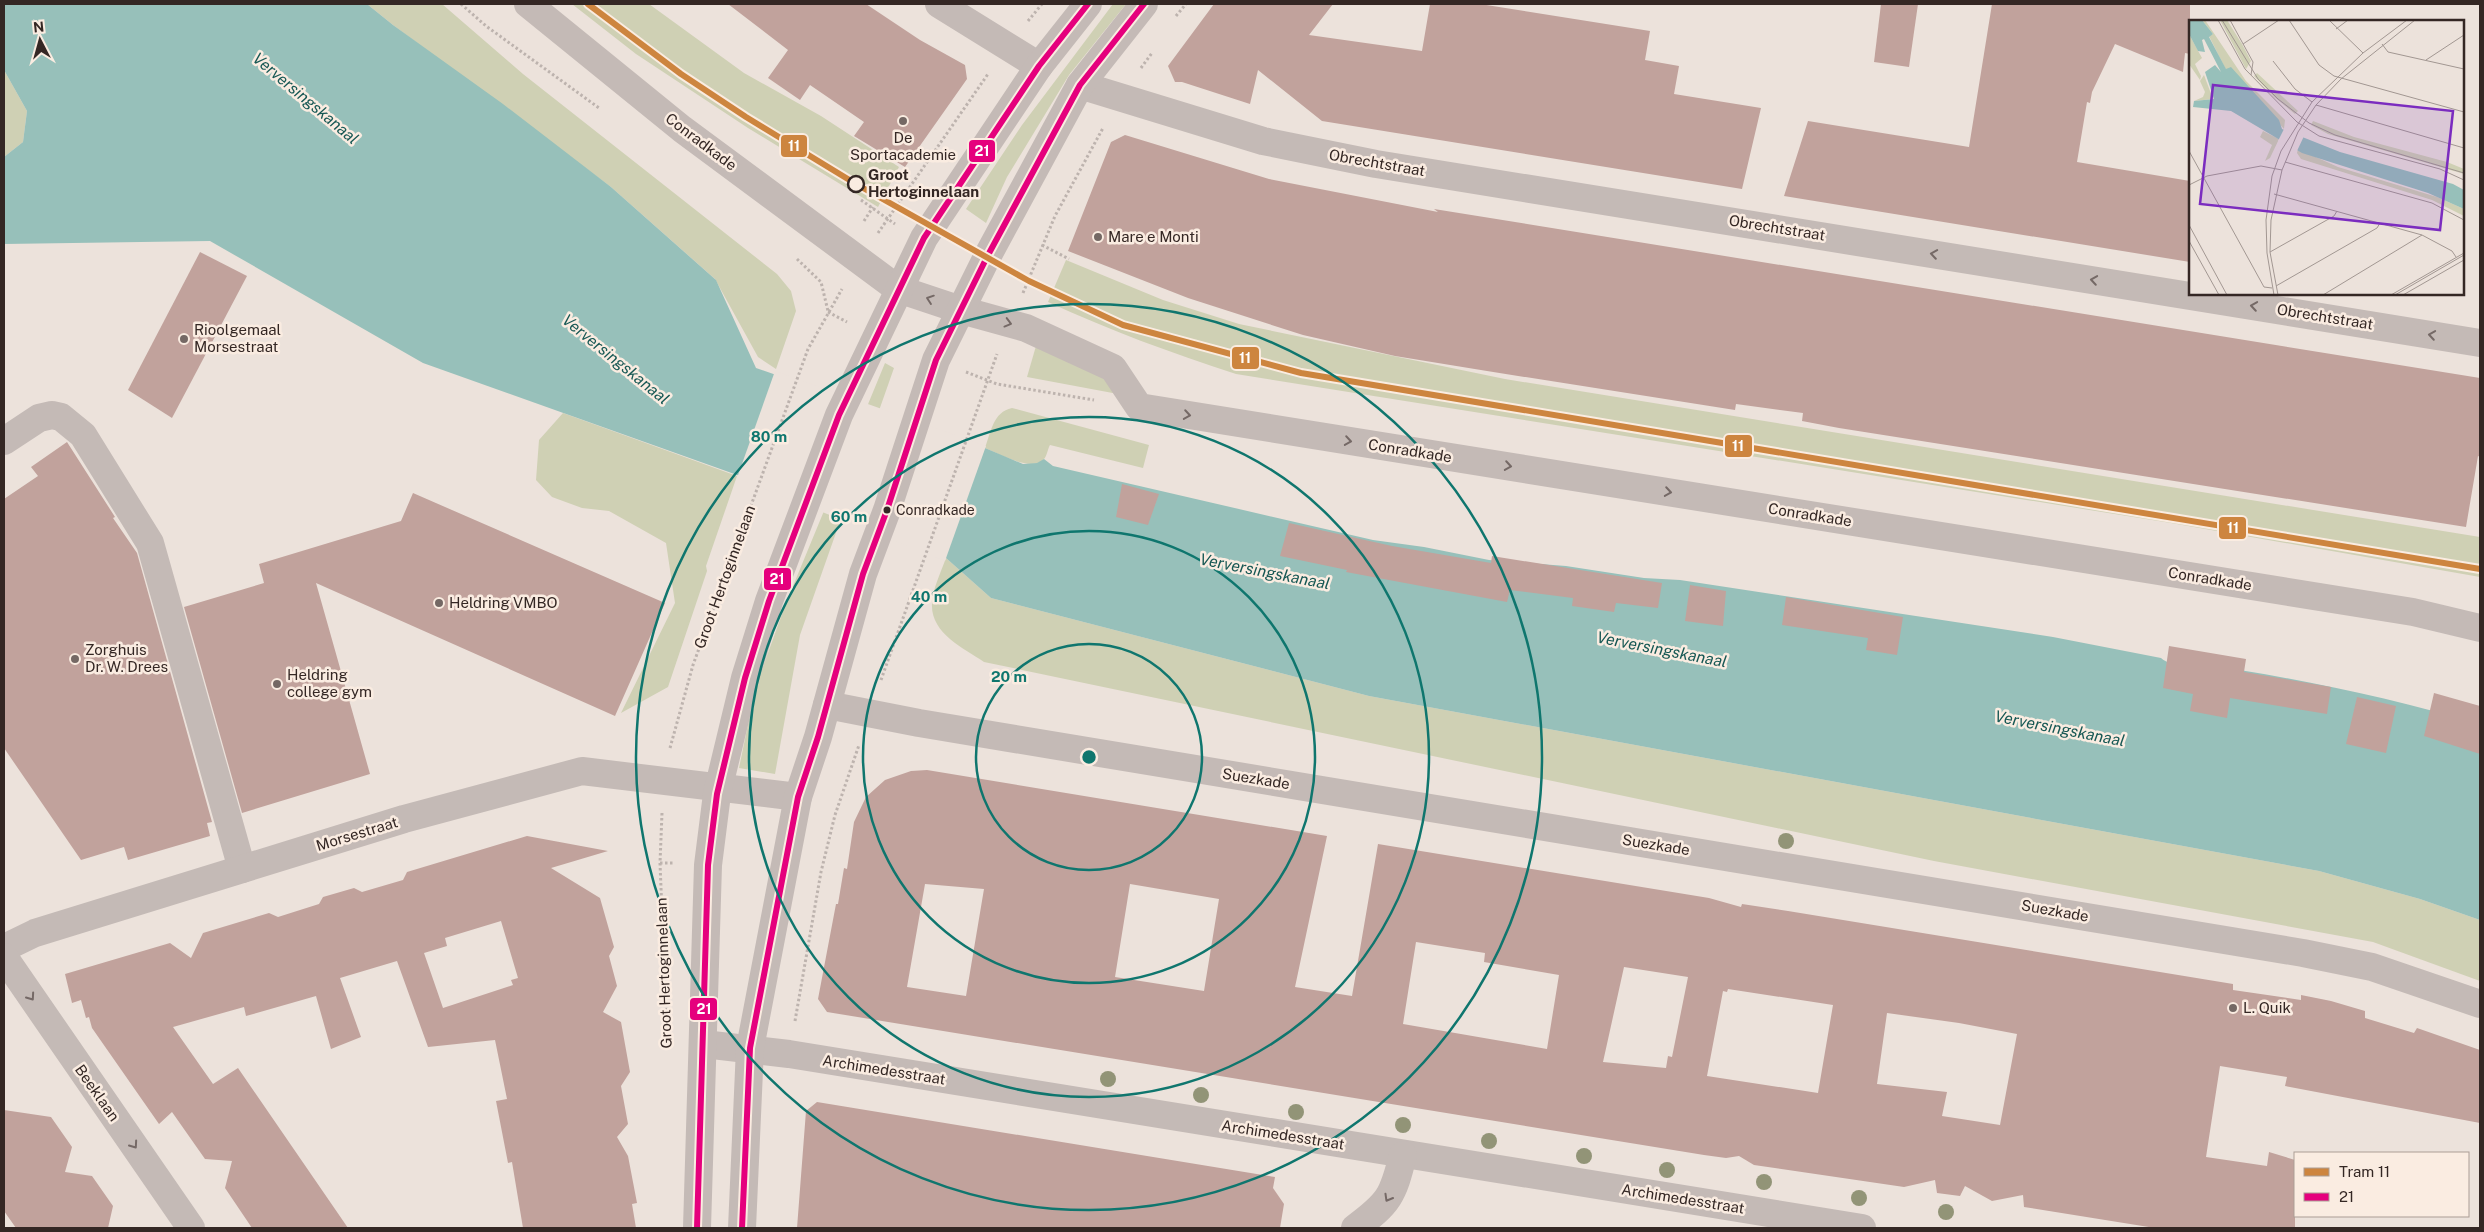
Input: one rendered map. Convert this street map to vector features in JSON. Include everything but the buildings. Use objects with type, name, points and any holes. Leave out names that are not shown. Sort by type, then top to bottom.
[{"type":"street","name":"Conradkade","points":[[528,4],[682,129],[898,289],[961,310],[1026,328],[1113,368],[1139,407],[2413,612],[2480,628]]},
{"type":"street","points":[[939,4],[1039,66]]},
{"type":"street","points":[[697,1228],[708,865],[719,788],[745,678],[788,548],[839,415],[898,289],[931,226],[1039,66],[1088,4]]},
{"type":"street","points":[[742,1228],[750,1048],[798,797],[827,705],[863,574],[887,510],[936,360],[997,236],[1080,86],[1144,4]]},
{"type":"street","name":"Obrechtstraat","points":[[1080,86],[1263,141],[1376,164],[2480,343]]},
{"type":"street","points":[[4,441],[39,418],[52,415],[61,417],[83,435],[150,544],[242,869]]},
{"type":"street","name":"Suezkade","points":[[827,705],[1086,752],[2303,953],[2372,967],[2480,1004]]},
{"type":"street","name":"Morsestraat","points":[[4,948],[35,933],[404,819],[582,771],[719,788]]},
{"type":"street","points":[[719,788],[798,797]]},
{"type":"street","name":"Beeklaan","points":[[4,957],[191,1228]]},
{"type":"street","name":"Archimedesstraat","points":[[704,1044],[750,1048],[1860,1228]]},
{"type":"street","points":[[1355,1228],[1382,1208],[1396,1185],[1403,1155]]},
{"type":"path","name":"Groot Hertoginnelaan","points":[[667,1044],[660,863],[663,781],[676,721],[693,665],[808,349],[859,260],[1007,47],[1042,4]]},
{"type":"path","points":[[822,872],[835,815],[912,592],[978,410],[986,381],[1042,245],[1095,140],[1120,99]]},
{"type":"path","points":[[1042,245],[1070,259]]},
{"type":"path","points":[[828,312],[877,336]]},
{"type":"path","points":[[936,360],[986,381],[1139,407]]},
{"type":"green space","points":[[367,4],[442,4],[523,74],[777,274],[791,291],[796,311],[776,369],[758,357],[715,279],[611,187]]},
{"type":"green space","points":[[572,4],[649,4],[744,73],[821,116],[899,167],[878,207],[748,128],[636,54]]},
{"type":"green space","points":[[1113,4],[1126,4],[1069,75],[1007,177],[986,223],[966,209],[1022,125]]},
{"type":"green space","points":[[4,70],[27,111],[23,142],[4,157]]},
{"type":"green space","points":[[1066,260],[1163,300],[1239,324],[1505,379],[2480,537],[2480,577],[2171,523],[1236,374],[1140,341],[1048,302]]},
{"type":"green space","points":[[1036,346],[1100,374],[1118,394],[1027,377]]},
{"type":"green space","points":[[885,363],[894,368],[800,635],[775,774],[739,768],[756,686],[786,603]]},
{"type":"green space","points":[[1012,408],[1149,445],[1143,468],[1050,445],[1044,459],[1039,463],[1032,464],[1015,461],[985,448],[997,418],[1006,410]]},
{"type":"green space","points":[[563,413],[737,476],[668,687],[621,713],[675,603],[666,543],[609,511],[582,508],[552,497],[536,480],[539,440]]},
{"type":"green space","points":[[946,558],[991,598],[1369,696],[2319,871],[2420,899],[2480,920],[2480,981],[2373,942],[1934,861],[984,662],[949,638],[936,623],[932,603],[937,580]]},
{"type":"water","name":"Verversingskanaal","points":[[4,4],[367,4],[393,25],[503,104],[611,187],[716,280],[756,368],[985,448],[1023,464],[1037,463],[1044,459],[1053,466],[1373,540],[1424,547],[1489,560],[1566,566],[1644,578],[1680,580],[2053,637],[2161,658],[2174,664],[2197,663],[2340,689],[2410,705],[2480,725],[2480,920],[2420,899],[2319,871],[1369,696],[991,598],[946,558],[740,476],[423,363],[210,241],[4,244],[4,157],[23,142],[27,111],[4,70]]},
{"type":"pier","points":[[775,371],[986,446],[945,561],[737,478]]},
{"type":"tram line","name":"11","points":[[588,4],[681,74],[746,117],[856,184],[1029,281],[1123,325],[1301,373],[2480,569]]},
{"type":"transit line","name":"21","points":[[697,1228],[708,865],[717,794],[745,678],[769,601],[839,415],[924,238],[1039,66],[1088,4]]},
{"type":"transit line","name":"21","points":[[742,1228],[750,1048],[798,797],[818,737],[863,574],[887,510],[936,360],[987,257],[1080,85],[1144,4]]},
{"type":"place","name":"De Sportacademie","points":[[903,121]]},
{"type":"place","name":"Groot Hertoginnelaan","points":[[856,184]]},
{"type":"place","name":"Mare e Monti","points":[[1098,237]]},
{"type":"place","name":"Rioolgemaal Morsestraat","points":[[184,339]]},
{"type":"place","name":"Conradkade","points":[[887,510]]},
{"type":"place","name":"Heldring VMBO","points":[[439,603]]},
{"type":"place","name":"Zorghuis Dr. W. Drees","points":[[75,659]]},
{"type":"place","name":"Heldring college gym","points":[[277,684]]},
{"type":"place","name":"L. Quik","points":[[2233,1008]]}]
